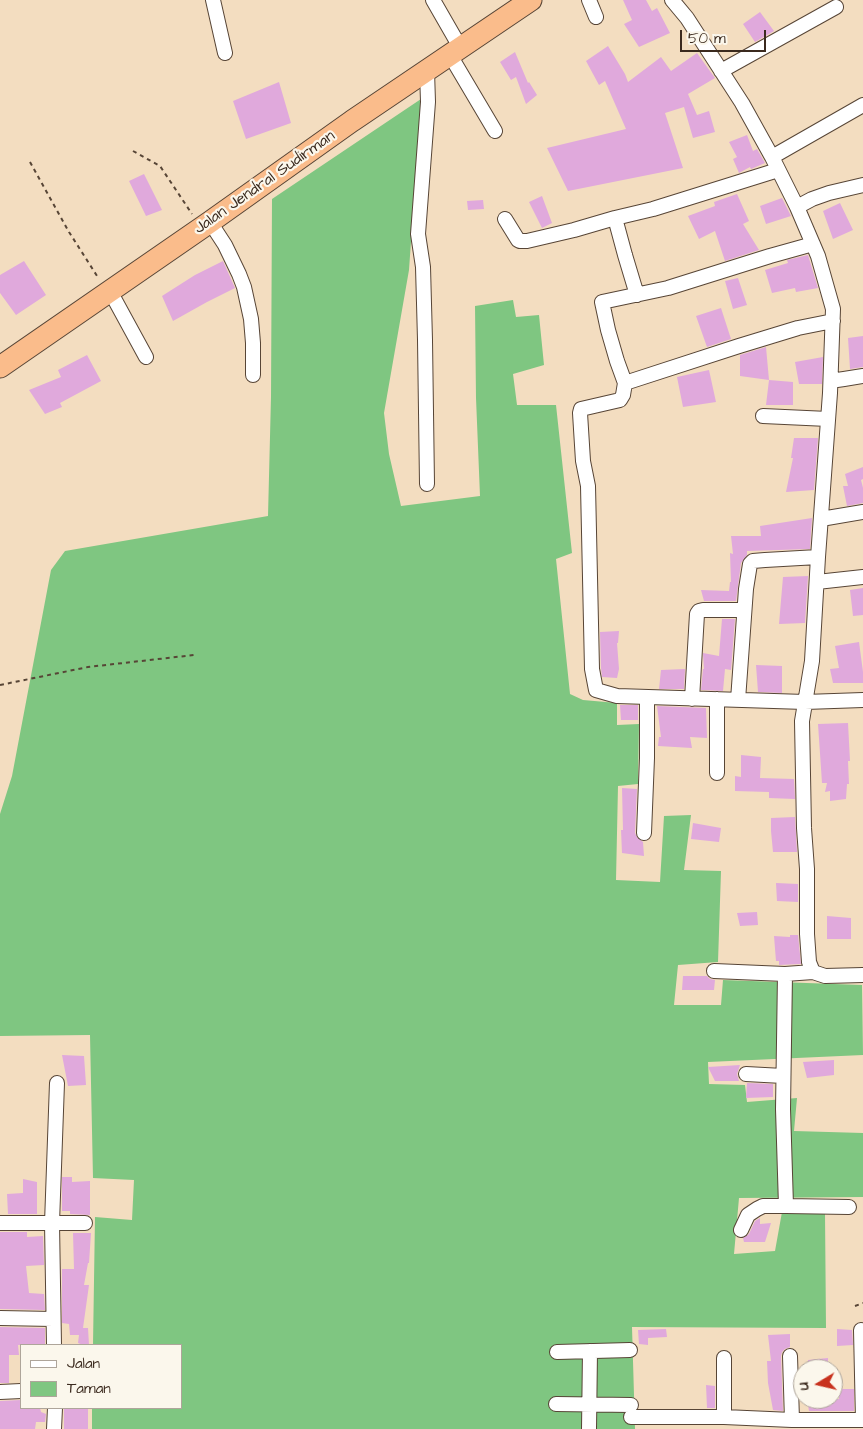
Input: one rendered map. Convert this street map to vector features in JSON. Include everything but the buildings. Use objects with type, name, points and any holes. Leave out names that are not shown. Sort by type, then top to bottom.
[{"type":"highway","name":"Jalan Jendral Sudirman","points":[[202,219],[312,149],[427,71],[508,0]]},
{"type":"highway","name":"Jalan Jendral Sudirman","points":[[0,351],[105,286],[455,46],[531,0]]},
{"type":"highway","name":"Jalan Jendral Sudirman","points":[[0,367],[105,286]]},
{"type":"street","points":[[213,0],[225,53]]},
{"type":"street","points":[[433,0],[495,131]]},
{"type":"street","points":[[589,0],[596,17]]},
{"type":"street","points":[[672,0],[687,18],[742,103],[775,164],[797,207],[818,256],[833,309],[831,378],[812,661],[802,721],[804,828],[807,869],[807,934],[809,962],[814,972]]},
{"type":"street","points":[[721,71],[836,6]]},
{"type":"street","points":[[427,71],[428,102],[418,234],[423,267],[427,484]]},
{"type":"street","points":[[505,219],[518,240],[522,241],[574,230],[653,209],[775,164],[863,105]]},
{"type":"street","points":[[797,207],[829,193],[863,185]]},
{"type":"street","points":[[615,218],[637,295]]},
{"type":"street","points":[[202,219],[225,246],[244,287],[253,343],[253,375]]},
{"type":"street","points":[[813,244],[687,283],[602,302],[617,361],[625,383],[624,395],[620,400],[582,408],[580,414],[583,461],[588,486],[592,669],[596,690],[617,696],[805,702],[863,700]]},
{"type":"street","points":[[105,286],[146,357]]},
{"type":"street","points":[[625,383],[747,343],[833,320]]},
{"type":"street","points":[[831,378],[836,380],[863,376]]},
{"type":"street","points":[[763,416],[828,419]]},
{"type":"street","points":[[821,518],[863,512]]},
{"type":"street","points":[[738,700],[748,566],[751,562],[765,560],[818,557]]},
{"type":"street","points":[[817,582],[863,576]]},
{"type":"street","points":[[692,699],[697,614],[703,610],[744,610]]},
{"type":"street","points":[[644,833],[647,698]]},
{"type":"street","points":[[717,699],[717,773]]},
{"type":"street","points":[[714,971],[785,974],[814,972],[826,976],[863,975]]},
{"type":"street","points":[[785,974],[783,1076],[786,1206]]},
{"type":"street","points":[[746,1074],[783,1076]]},
{"type":"street","points":[[54,1344],[52,1223],[57,1083]]},
{"type":"street","points":[[741,1230],[748,1215],[763,1206],[849,1207]]},
{"type":"street","points":[[0,1223],[85,1223]]},
{"type":"street","points":[[0,1318],[54,1319]]},
{"type":"street","points":[[556,1404],[589,1404],[631,1411],[724,1417],[792,1420],[863,1420],[861,1330]]},
{"type":"street","points":[[556,1352],[630,1350]]},
{"type":"street","points":[[589,1429],[590,1351]]},
{"type":"street","points":[[790,1356],[792,1420]]},
{"type":"street","points":[[724,1358],[724,1417]]},
{"type":"street","points":[[0,1392],[20,1391]]},
{"type":"street","points":[[54,1429],[55,1409]]},
{"type":"path","points":[[133,151],[160,166],[202,219]]},
{"type":"path","points":[[30,162],[69,232],[105,286]]},
{"type":"path","points":[[0,685],[88,667],[194,655]]},
{"type":"path","points":[[854,1306],[863,1302]]},
{"type":"green space","points":[[421,99],[409,270],[384,413],[389,454],[401,506],[480,496],[475,306],[513,300],[516,317],[539,315],[544,365],[513,374],[517,405],[556,405],[572,553],[556,559],[570,694],[583,700],[617,703],[617,725],[639,724],[638,784],[618,786],[616,880],[660,882],[664,816],[691,815],[684,870],[721,871],[718,962],[678,965],[674,1005],[721,1005],[723,980],[862,985],[863,1055],[708,1062],[709,1084],[745,1085],[747,1102],[797,1098],[794,1131],[863,1133],[863,1197],[739,1198],[734,1254],[775,1251],[782,1212],[825,1214],[826,1328],[632,1327],[635,1429],[92,1429],[92,1409],[182,1409],[182,1344],[93,1344],[95,1217],[132,1220],[134,1180],[93,1178],[90,1035],[0,1036],[0,814],[12,776],[51,570],[65,551],[268,516],[272,199]]}]
